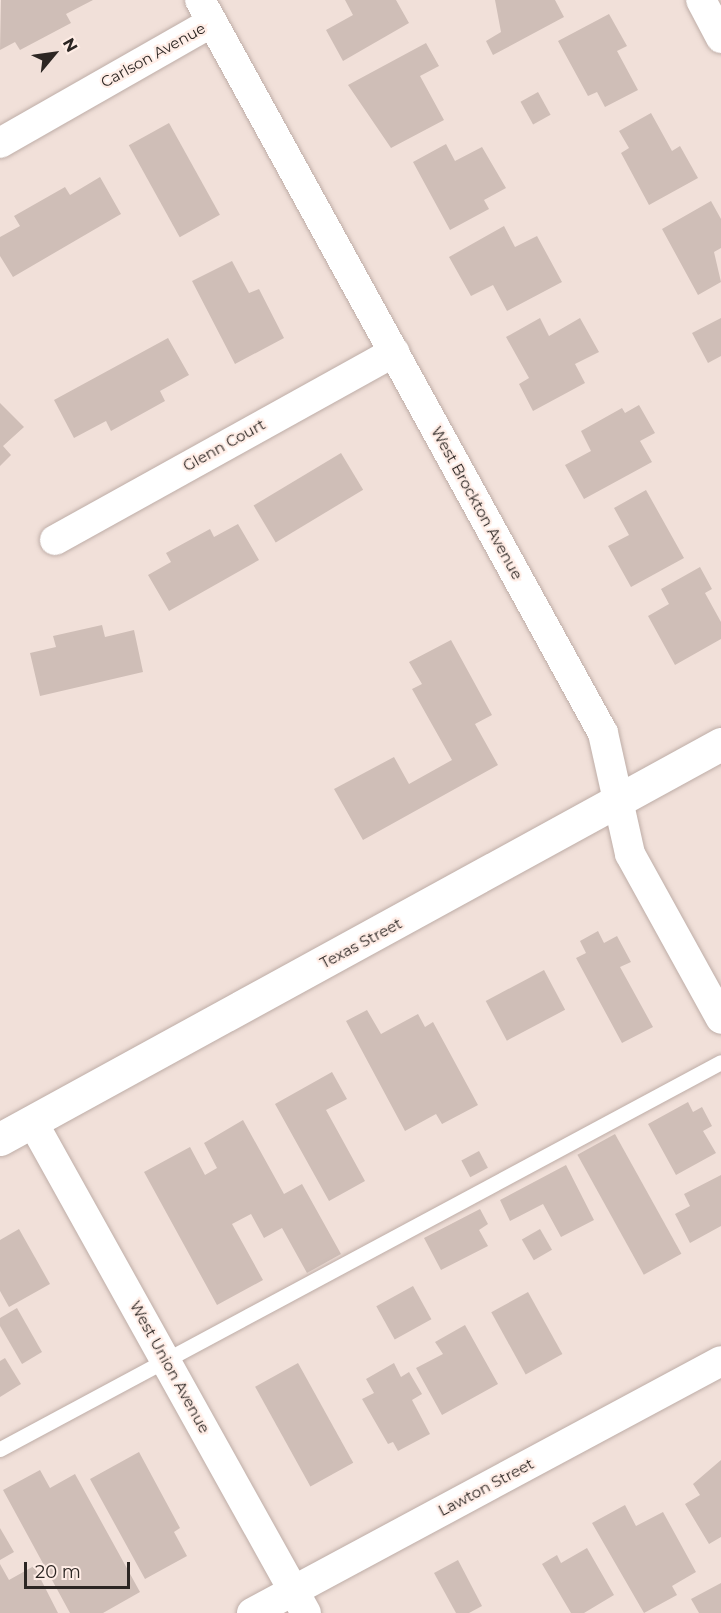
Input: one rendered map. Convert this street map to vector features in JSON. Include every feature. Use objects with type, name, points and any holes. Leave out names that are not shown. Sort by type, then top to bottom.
[{"type":"street","points":[[701,0],[721,38]]},
{"type":"street","name":"Carlson Avenue","points":[[0,143],[206,11]]},
{"type":"street","name":"West Brockton Avenue","points":[[206,11],[603,733],[630,854],[721,1019]]},
{"type":"street","name":"Glenn Court","points":[[55,540],[394,352]]},
{"type":"street","name":"Texas Street","points":[[0,1139],[721,744]]},
{"type":"street","name":"West Union Avenue","points":[[32,1121],[300,1602]]},
{"type":"street","name":"Lawton Street","points":[[252,1613],[300,1602],[721,1361]]},
{"type":"lane","points":[[0,1449],[721,1062]]},
{"type":"building","points":[[1,0],[93,0],[66,14],[71,23],[20,50],[15,42],[0,50]]},
{"type":"building","points":[[345,0],[396,0],[409,23],[343,61],[326,30],[353,15]]},
{"type":"building","points":[[495,0],[555,0],[564,17],[493,55],[486,41],[501,32]]},
{"type":"building","points":[[609,14],[627,46],[617,51],[638,90],[605,107],[597,92],[588,96],[558,41]]},
{"type":"building","points":[[426,43],[439,66],[420,76],[444,120],[391,148],[348,85]]},
{"type":"building","points":[[538,92],[551,115],[533,124],[521,102]]},
{"type":"building","points":[[651,113],[672,151],[680,146],[698,178],[649,205],[621,153],[629,148],[619,131]]},
{"type":"building","points":[[169,123],[220,215],[180,237],[129,145]]},
{"type":"building","points":[[446,144],[455,161],[482,147],[506,188],[484,200],[489,209],[450,230],[413,162]]},
{"type":"building","points":[[100,177],[121,214],[13,277],[0,256],[0,237],[20,226],[14,216],[65,187],[70,195]]},
{"type":"building","points":[[711,201],[721,219],[721,248],[714,252],[721,282],[698,295],[662,229]]},
{"type":"building","points":[[504,226],[515,247],[537,236],[562,282],[507,311],[493,285],[471,296],[449,257]]},
{"type":"building","points":[[232,261],[249,293],[259,289],[284,338],[235,364],[192,281]]},
{"type":"building","points":[[540,318],[549,336],[580,318],[599,352],[575,364],[585,383],[533,411],[519,384],[529,378],[506,337]]},
{"type":"building","points":[[721,318],[721,356],[708,363],[692,333]]},
{"type":"building","points":[[168,338],[189,375],[160,391],[165,401],[111,431],[106,421],[74,438],[54,400]]},
{"type":"building","points":[[0,403],[24,427],[3,446],[11,455],[0,466]]},
{"type":"building","points":[[639,405],[655,433],[640,441],[652,462],[584,499],[565,465],[591,451],[581,431],[622,408],[625,413]]},
{"type":"building","points":[[341,453],[363,490],[276,542],[254,506]]},
{"type":"building","points":[[646,490],[684,558],[631,587],[608,546],[629,535],[614,508]]},
{"type":"building","points":[[238,524],[259,560],[169,611],[148,575],[171,562],[166,553],[210,529],[214,537]]},
{"type":"building","points":[[700,567],[712,589],[705,593],[721,622],[721,639],[675,665],[648,616],[669,604],[661,589]]},
{"type":"building","points":[[102,625],[105,637],[134,630],[143,672],[40,696],[30,653],[56,647],[53,636]]},
{"type":"building","points":[[451,640],[492,715],[475,724],[498,765],[363,840],[334,789],[394,757],[409,784],[452,760],[412,689],[422,684],[409,662]]},
{"type":"building","points":[[598,931],[604,943],[617,936],[631,962],[620,967],[653,1027],[622,1043],[576,958],[586,953],[580,941]]},
{"type":"building","points":[[544,970],[565,1010],[507,1041],[486,1001]]},
{"type":"building","points":[[367,1010],[381,1034],[418,1014],[425,1027],[433,1022],[478,1105],[442,1124],[436,1114],[405,1131],[346,1021]]},
{"type":"building","points":[[332,1072],[347,1099],[326,1110],[365,1181],[329,1201],[275,1104]]},
{"type":"building","points":[[688,1102],[693,1112],[702,1107],[712,1126],[703,1131],[716,1153],[676,1175],[648,1124]]},
{"type":"building","points":[[243,1120],[284,1194],[302,1184],[341,1254],[307,1273],[282,1228],[264,1238],[251,1214],[232,1224],[263,1280],[217,1305],[144,1172],[190,1147],[205,1175],[217,1168],[204,1143]]},
{"type":"building","points":[[615,1134],[681,1254],[644,1275],[577,1155]]},
{"type":"building","points":[[479,1151],[488,1168],[470,1177],[461,1160]]},
{"type":"building","points":[[566,1165],[594,1220],[561,1237],[543,1204],[510,1221],[500,1200]]},
{"type":"building","points":[[721,1175],[721,1226],[690,1243],[675,1214],[690,1206],[684,1194]]},
{"type":"building","points":[[480,1209],[488,1224],[479,1230],[488,1246],[441,1270],[424,1238]]},
{"type":"building","points":[[19,1229],[50,1284],[9,1307],[0,1291],[0,1240]]},
{"type":"building","points":[[540,1229],[552,1250],[534,1260],[522,1240]]},
{"type":"building","points":[[413,1286],[431,1319],[395,1340],[376,1306]]},
{"type":"building","points":[[528,1292],[562,1354],[526,1374],[491,1312]]},
{"type":"building","points":[[17,1308],[42,1352],[22,1364],[0,1326],[0,1318]]},
{"type":"building","points":[[465,1325],[498,1384],[442,1415],[416,1368],[443,1354],[435,1342]]},
{"type":"building","points":[[5,1358],[21,1384],[0,1397],[0,1361]]},
{"type":"building","points":[[298,1363],[353,1463],[310,1486],[255,1387]]},
{"type":"building","points":[[394,1363],[401,1377],[409,1372],[422,1394],[412,1400],[430,1434],[398,1451],[393,1442],[388,1444],[362,1399],[374,1393],[366,1379]]},
{"type":"building","points":[[139,1452],[180,1528],[174,1532],[187,1556],[145,1579],[90,1479]]},
{"type":"building","points":[[721,1460],[721,1537],[709,1544],[685,1504],[700,1495],[693,1484]]},
{"type":"building","points":[[40,1470],[50,1488],[75,1474],[140,1592],[103,1613],[70,1613],[3,1490]]},
{"type":"building","points":[[625,1505],[636,1526],[663,1512],[696,1572],[672,1586],[677,1595],[644,1613],[592,1523]]},
{"type":"building","points":[[0,1528],[14,1552],[0,1560]]},
{"type":"building","points":[[587,1548],[614,1595],[584,1613],[571,1613],[542,1564],[557,1555],[561,1563]]},
{"type":"building","points":[[458,1560],[482,1606],[469,1613],[456,1613],[434,1573]]},
{"type":"building","points":[[0,1564],[9,1580],[34,1566],[58,1613],[0,1613]]},
{"type":"building","points":[[721,1583],[721,1613],[699,1613],[691,1599]]}]
